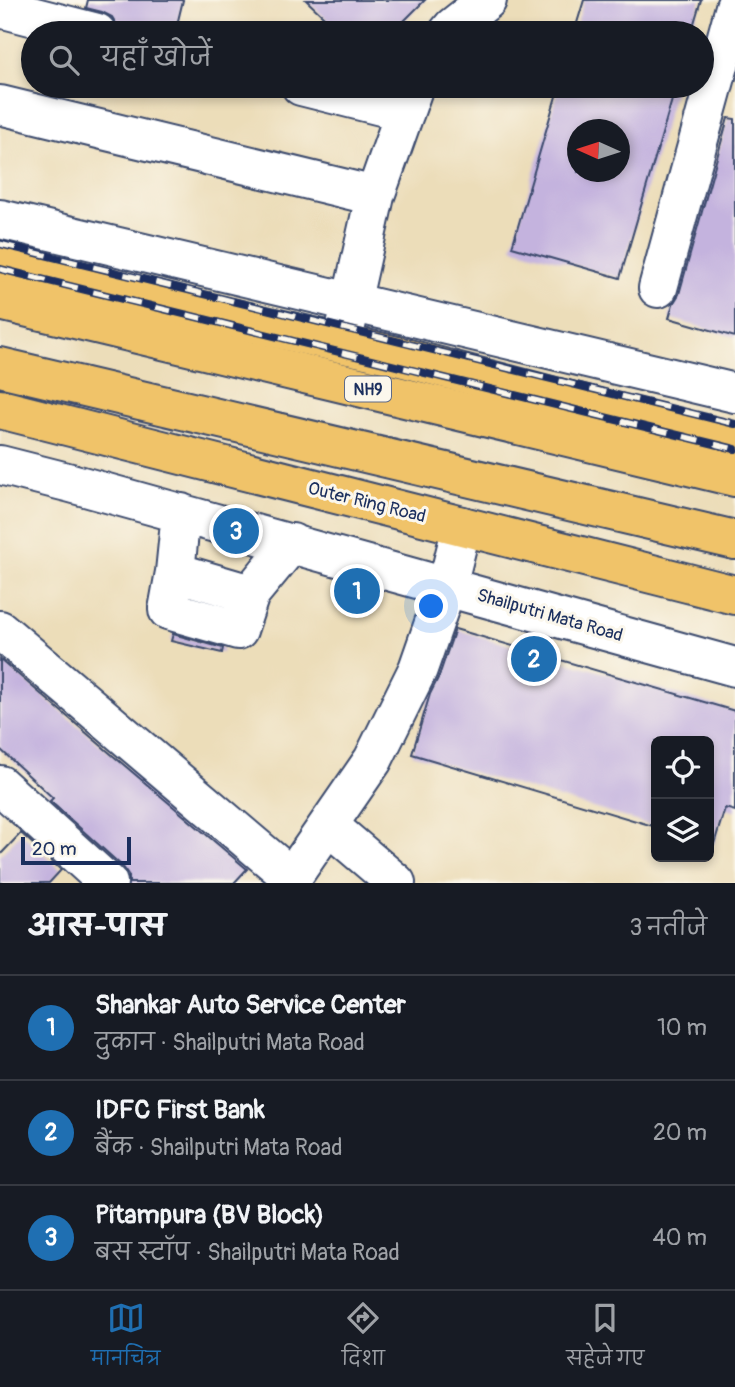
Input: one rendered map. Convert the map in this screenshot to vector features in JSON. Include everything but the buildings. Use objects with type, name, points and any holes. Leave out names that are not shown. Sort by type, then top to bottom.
[{"type":"main road","points":[[0,266],[397,356],[735,444]]},
{"type":"main road","name":"NH9","points":[[0,301],[735,477]]},
{"type":"main road","points":[[0,367],[735,540]]},
{"type":"main road","name":"Outer Ring Road","points":[[0,409],[735,595]]},
{"type":"street","points":[[460,21],[486,0]]},
{"type":"street","points":[[714,84],[735,7]]},
{"type":"street","points":[[0,8],[50,21]]},
{"type":"street","points":[[658,288],[710,98]]},
{"type":"street","points":[[342,344],[375,196],[409,99]]},
{"type":"street","points":[[0,105],[375,196]]},
{"type":"street","points":[[0,219],[735,393]]},
{"type":"street","points":[[71,482],[81,429]]},
{"type":"street","name":"Shailputri Mata Road","points":[[0,465],[71,482],[735,667]]},
{"type":"street","points":[[181,513],[168,610],[238,630],[250,594],[292,543]]},
{"type":"street","points":[[0,630],[290,880],[373,760],[418,669],[447,586],[463,526]]},
{"type":"street","points":[[0,785],[108,883]]},
{"type":"street","points":[[328,825],[396,883]]},
{"type":"railway","points":[[0,244],[735,424]]},
{"type":"railway","points":[[0,269],[735,449]]},
{"type":"place","name":"Pitampura (BV Block)","points":[[236,531]]},
{"type":"place","name":"Shankar Auto Service Center","points":[[357,591]]},
{"type":"place","name":"IDFC First Bank","points":[[534,659]]}]
